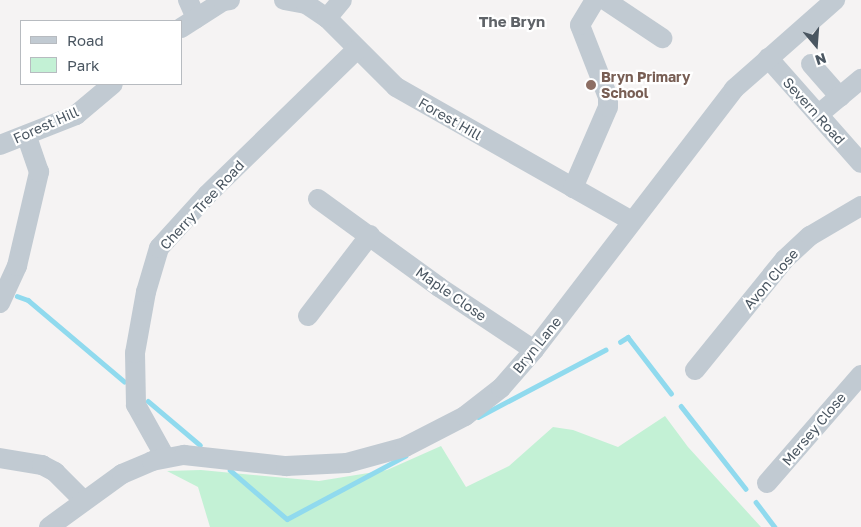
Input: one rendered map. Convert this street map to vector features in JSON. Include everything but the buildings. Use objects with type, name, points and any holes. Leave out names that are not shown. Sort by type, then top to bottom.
[{"type":"street","points":[[188,0],[189,23],[230,0]]},
{"type":"street","name":"Forest Hill","points":[[284,0],[306,4],[327,18],[396,87],[632,221]]},
{"type":"street","points":[[327,18],[342,0]]},
{"type":"street","points":[[572,188],[608,107],[608,97],[580,25],[595,0]]},
{"type":"street","points":[[605,0],[662,38]]},
{"type":"street","name":"Bryn Lane","points":[[53,526],[83,500],[122,474],[165,457],[202,456],[306,467],[347,463],[386,454],[425,439],[465,416],[501,388],[534,350],[734,89],[835,0]]},
{"type":"street","name":"Cherry Tree Road","points":[[165,457],[136,405],[136,353],[146,292],[159,248],[207,195],[357,49]]},
{"type":"street","name":"Severn Road","points":[[768,58],[861,163]]},
{"type":"street","points":[[811,64],[840,97]]},
{"type":"street","points":[[819,114],[861,79]]},
{"type":"street","name":"Forest Hill","points":[[0,145],[76,115],[112,85]]},
{"type":"street","points":[[0,303],[17,266],[39,172],[26,135]]},
{"type":"street","name":"Maple Close","points":[[318,198],[439,287],[534,350]]},
{"type":"street","name":"Avon Close","points":[[695,370],[786,259],[810,236],[861,206]]},
{"type":"street","points":[[308,316],[370,235]]},
{"type":"street","name":"Mersey Close","points":[[767,483],[861,375]]},
{"type":"street","points":[[0,458],[42,465],[55,472],[83,500]]},
{"type":"green space","points":[[665,416],[688,447],[761,527],[210,527],[198,487],[167,471],[201,470],[319,481],[387,470],[441,446],[466,487],[509,466],[553,427],[573,430],[618,447]]},
{"type":"waterway","points":[[17,296],[28,300],[124,381]]},
{"type":"waterway","points":[[620,342],[628,337],[671,393]]},
{"type":"waterway","points":[[478,417],[605,350]]},
{"type":"waterway","points":[[148,401],[200,445]]},
{"type":"waterway","points":[[681,406],[746,489]]},
{"type":"waterway","points":[[230,470],[287,519],[405,456]]},
{"type":"waterway","points":[[756,502],[775,527]]},
{"type":"place","name":"Bryn Primary School","points":[[591,85]]},
{"type":"district","name":"The Bryn","points":[[512,22]]}]
